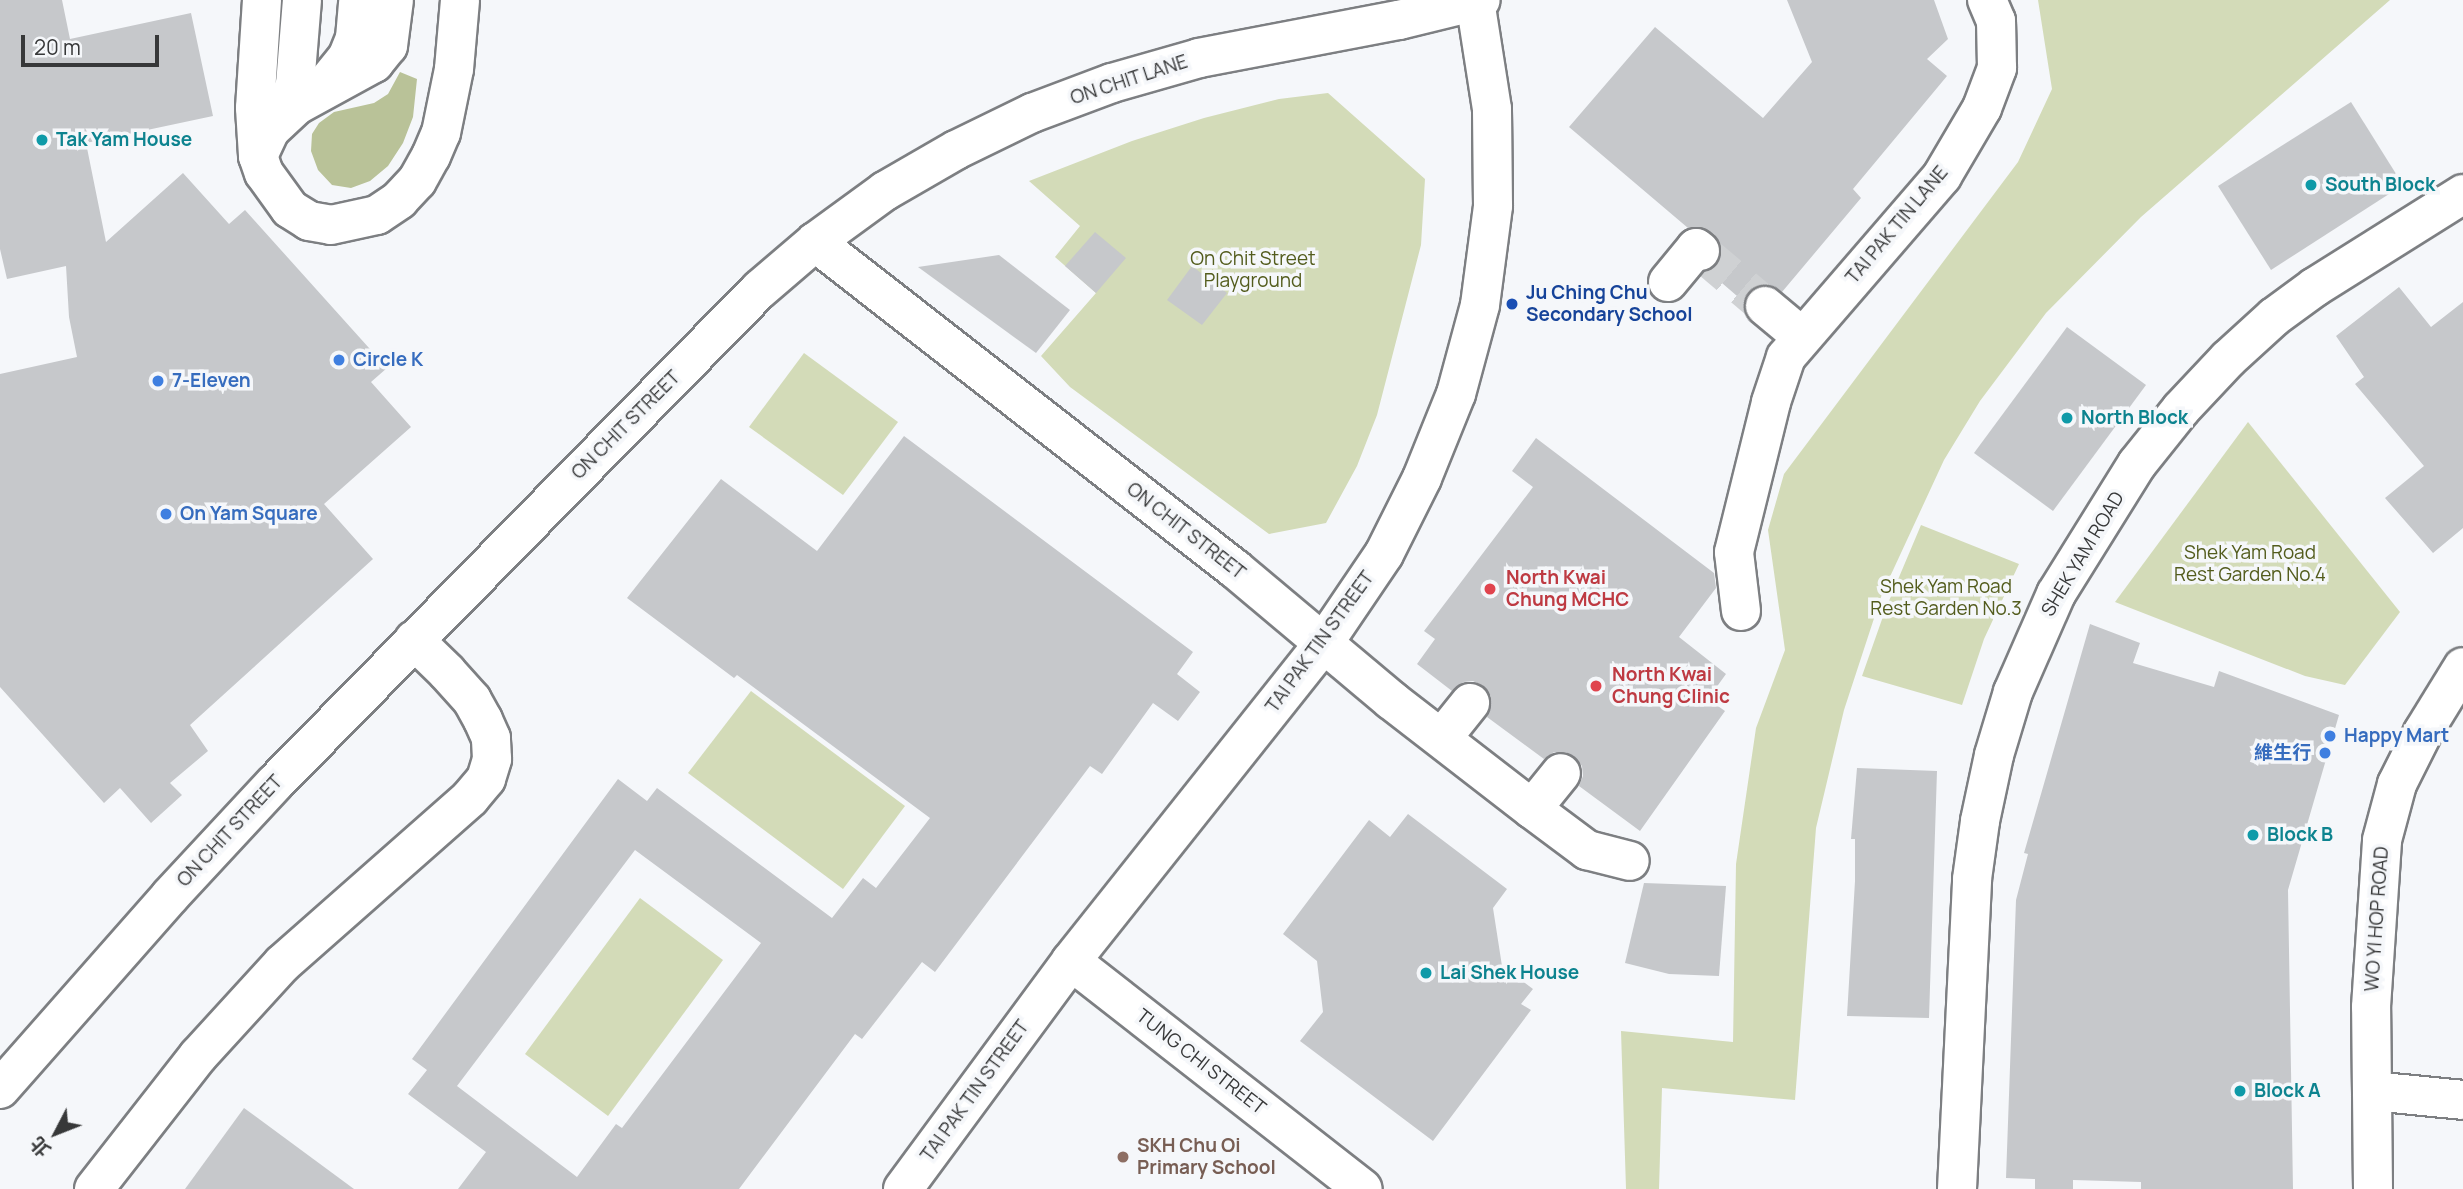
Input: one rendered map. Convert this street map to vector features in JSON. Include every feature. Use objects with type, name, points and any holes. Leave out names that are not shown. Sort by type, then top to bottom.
[{"type":"street","points":[[262,0],[255,108],[258,156],[275,191],[290,209],[309,221],[331,225],[355,222],[377,215],[399,200],[417,181],[441,133],[454,69],[460,0]]},
{"type":"street","points":[[279,121],[295,85],[302,0]]},
{"type":"street","points":[[312,96],[347,58],[355,38],[358,0]]},
{"type":"street","points":[[258,156],[270,130],[279,121],[312,96],[374,63],[388,46],[394,0]]},
{"type":"street","name":"ON CHIT LANE","points":[[815,242],[885,191],[956,150],[1032,113],[1112,83],[1199,58],[1399,20],[1477,0]]},
{"type":"street","name":"TAI PAK TIN STREET","points":[[903,1189],[1071,961],[1323,644],[1384,554],[1422,478],[1456,394],[1480,305],[1493,206],[1492,109],[1477,0]]},
{"type":"street","name":"TAI PAK TIN LANE","points":[[1793,347],[1942,176],[1982,108],[1997,68],[1996,21],[1987,0]]},
{"type":"street","name":"SHEK YAM ROAD","points":[[1957,1189],[1972,879],[1980,821],[1994,755],[2013,692],[2056,594],[2137,464],[2181,409],[2228,359],[2274,317],[2315,286],[2463,194]]},
{"type":"street","name":"ON CHIT STREET","points":[[0,1088],[196,868],[414,640],[758,290],[815,242],[1235,569],[1323,644],[1532,809],[1587,850],[1630,861]]},
{"type":"street","points":[[1668,282],[1696,248],[1700,251]]},
{"type":"street","points":[[1741,611],[1734,552],[1771,402],[1793,347],[1765,306]]},
{"type":"street","points":[[94,1189],[198,1056],[282,964],[470,797],[486,779],[492,760],[491,738],[483,720],[472,700],[414,640]]},
{"type":"street","name":"WO YI HOP ROAD","points":[[2373,1189],[2371,1007],[2382,840],[2397,784],[2423,732],[2463,667]]},
{"type":"street","points":[[1441,738],[1470,703]]},
{"type":"street","points":[[1532,809],[1562,773]]},
{"type":"street","name":"TUNG CHI STREET","points":[[1071,961],[1363,1189]]},
{"type":"street","points":[[2372,1091],[2463,1100]]},
{"type":"green space","points":[[2038,0],[2390,0],[2141,217],[2046,313],[1980,401],[1944,460],[1882,594],[1844,710],[1816,828],[1795,1100],[1662,1088],[1659,1189],[1626,1189],[1621,1031],[1733,1042],[1736,864],[1756,728],[1785,650],[1768,530],[1784,474],[2018,162],[2052,89]]},
{"type":"green space","points":[[400,72],[417,79],[413,117],[403,143],[388,166],[370,181],[351,188],[332,185],[318,170],[311,151],[312,134],[319,123],[334,112],[374,103],[388,94]]},
{"type":"green space","name":"On Chit Street Playground","points":[[1328,93],[1425,179],[1421,245],[1377,415],[1357,466],[1326,523],[1269,534],[1070,387],[1041,356],[1096,293],[1055,257],[1080,226],[1029,181],[1132,141],[1204,118],[1279,99]]},
{"type":"green space","points":[[804,353],[898,422],[843,495],[749,427]]},
{"type":"green space","name":"Shek Yam Road Rest Garden No.4","points":[[2248,422],[2400,612],[2345,685],[2305,676],[2115,602]]},
{"type":"green space","name":"Shek Yam Road Rest Garden No.3","points":[[1921,525],[2019,564],[1984,639],[1962,705],[1862,676],[1886,608]]},
{"type":"green space","points":[[751,691],[905,806],[843,889],[688,773]]},
{"type":"green space","points":[[640,898],[723,960],[608,1116],[525,1054]]},
{"type":"building","name":"On Yam Square","points":[[0,0],[62,0],[70,39],[191,13],[213,116],[86,143],[106,242],[183,173],[229,224],[245,210],[387,368],[371,382],[411,427],[324,504],[373,559],[190,725],[208,751],[170,783],[182,795],[151,823],[120,788],[104,803],[0,687],[0,374],[77,357],[69,317],[66,266],[7,279],[0,249]]},
{"type":"building","points":[[1787,0],[1934,0],[1948,39],[1927,59],[1947,76],[1853,189],[1861,198],[1782,292],[1769,285],[1758,285],[1749,292],[1744,302],[1708,271],[1717,265],[1722,254],[1720,243],[1714,234],[1700,227],[1688,228],[1569,127],[1655,27],[1763,118],[1812,62]]},
{"type":"building","name":"South Block","points":[[2351,102],[2403,185],[2271,270],[2218,186]]},
{"type":"building","points":[[1095,232],[1126,258],[1096,293],[1065,266]]},
{"type":"building","points":[[999,255],[1070,310],[1036,353],[918,267]]},
{"type":"building","points":[[1192,266],[1227,293],[1202,325],[1167,300]]},
{"type":"building","points":[[2399,287],[2431,327],[2463,302],[2463,528],[2433,553],[2385,498],[2424,466],[2355,384],[2364,377],[2336,336]]},
{"type":"building","name":"North Block","points":[[2067,327],[2146,385],[2053,511],[1974,453]]},
{"type":"building","points":[[904,436],[1193,652],[1177,674],[1200,692],[1178,721],[1153,703],[1102,774],[1090,766],[935,972],[922,962],[862,1039],[855,1034],[739,1189],[458,1189],[486,1152],[408,1094],[427,1070],[412,1059],[618,779],[647,801],[657,788],[832,918],[863,878],[876,888],[930,818],[737,675],[734,678],[627,598],[721,479],[817,551]],"holes":[[[635,850],[761,943],[622,1128],[616,1124],[577,1177],[457,1086]]]},
{"type":"building","name":"North Kwai Chung Clinic","points":[[1536,438],[1714,573],[1716,588],[1679,637],[1726,674],[1708,699],[1725,711],[1640,831],[1579,786],[1583,776],[1582,766],[1574,756],[1565,752],[1554,752],[1544,759],[1487,717],[1491,696],[1483,686],[1473,681],[1463,682],[1452,691],[1417,664],[1435,639],[1424,631],[1533,487],[1512,471]]},
{"type":"building","points":[[2090,624],[2140,643],[2133,663],[2214,687],[2219,671],[2339,715],[2288,890],[2293,1189],[2141,1189],[2141,1182],[2073,1180],[2073,1189],[2035,1189],[2035,1179],[2006,1178],[2016,900],[2028,854],[2024,853]]},
{"type":"building","points":[[1857,768],[1937,771],[1929,1018],[1847,1016],[1855,881],[1855,839],[1851,839]]},
{"type":"building","name":"Lai Shek House","points":[[1408,814],[1507,889],[1493,908],[1502,966],[1533,989],[1521,1004],[1531,1010],[1433,1141],[1300,1041],[1323,1012],[1317,961],[1283,934],[1369,820],[1390,837]]},
{"type":"building","points":[[1644,883],[1726,886],[1719,976],[1669,974],[1625,963]]},
{"type":"building","points":[[244,1108],[354,1189],[185,1189]]},
{"type":"tunnel","points":[[1700,251],[1765,306]]},
{"type":"place","name":"Tak Yam House","points":[[42,140]]},
{"type":"place","name":"South Block","points":[[2311,185]]},
{"type":"place","name":"Ju Ching Chu Secondary School","points":[[1512,304]]},
{"type":"place","name":"Circle K","points":[[339,360]]},
{"type":"place","name":"7-Eleven","points":[[158,381]]},
{"type":"place","name":"North Block","points":[[2067,418]]},
{"type":"place","name":"On Yam Square","points":[[166,514]]},
{"type":"place","name":"North Kwai Chung MCHC","points":[[1490,589]]},
{"type":"place","name":"North Kwai Chung Clinic","points":[[1596,686]]},
{"type":"place","name":"Happy Mart","points":[[2330,736]]},
{"type":"place","name":"維生行","points":[[2325,753]]},
{"type":"place","name":"Block B","points":[[2253,835]]},
{"type":"place","name":"Lai Shek House","points":[[1426,973]]},
{"type":"place","name":"Block A","points":[[2240,1091]]},
{"type":"place","name":"SKH Chu Oi Primary School","points":[[1123,1157]]}]
